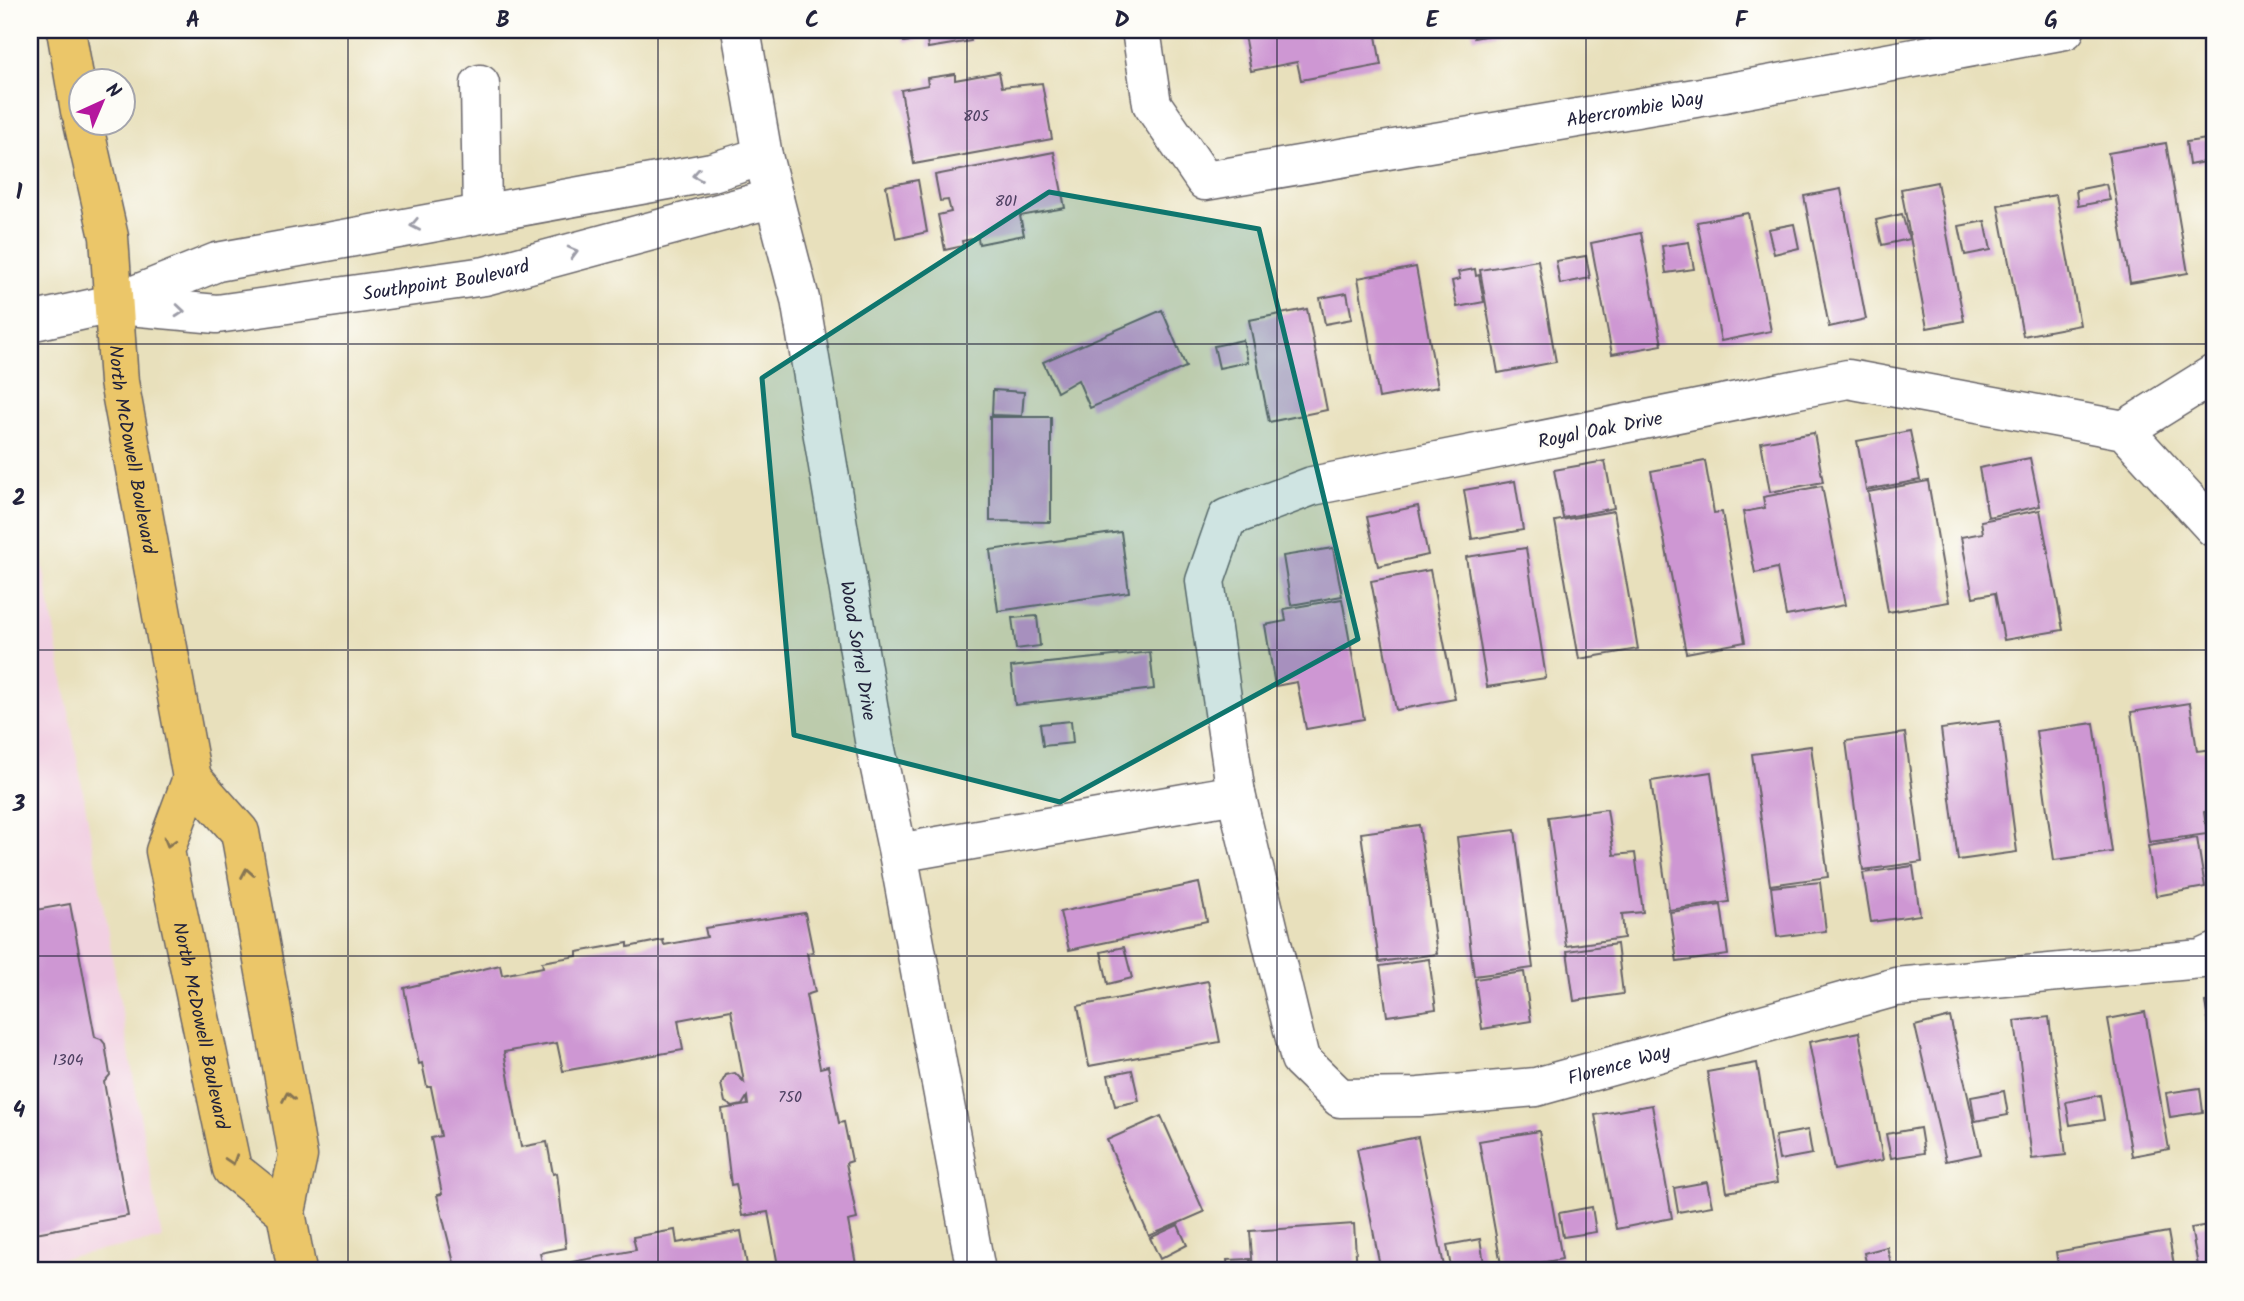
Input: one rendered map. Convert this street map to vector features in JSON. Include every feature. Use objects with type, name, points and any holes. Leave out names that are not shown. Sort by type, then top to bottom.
[{"type":"main road","points":[[66,30],[72,66]]},
{"type":"main road","name":"North McDowell Boulevard","points":[[86,136],[108,237],[119,382],[192,778],[166,851],[232,1169],[286,1212]]},
{"type":"main road","points":[[192,778],[240,832],[298,1156],[286,1212],[297,1271]]},
{"type":"street","name":"Wood Sorrel Drive","points":[[741,30],[763,156],[800,299],[874,740],[898,853],[976,1271]]},
{"type":"street","name":"Abercrombie Way","points":[[1141,30],[1152,104],[1205,181],[1719,94],[2065,30]]},
{"type":"street","points":[[480,84],[482,212]]},
{"type":"street","name":"Southpoint Boulevard","points":[[30,323],[112,304],[217,262],[712,172],[763,156]]},
{"type":"street","name":"Southpoint Boulevard","points":[[112,304],[217,314],[485,276],[774,198]]},
{"type":"street","points":[[2214,374],[2123,430],[2214,528]]},
{"type":"street","name":"Royal Oak Drive","points":[[1236,794],[1205,582],[1227,518],[1312,486],[1848,379],[2123,430]]},
{"type":"street","points":[[898,853],[1236,794]]},
{"type":"street","name":"Florence Way","points":[[1236,794],[1300,1059],[1340,1098],[1419,1097],[1536,1087],[1896,987],[2201,959],[2214,953]]},
{"type":"highlighted area","points":[[1049,192],[1259,229],[1358,639],[1060,802],[794,735],[762,378]]},
{"type":"shaded area","points":[[30,492],[162,1239],[30,1264]]},
{"type":"building","points":[[902,30],[969,30],[971,41],[928,48],[927,39],[904,42]]},
{"type":"building","points":[[1243,30],[1375,30],[1381,65],[1301,80],[1297,62],[1251,71]]},
{"type":"building","points":[[1472,30],[1509,30],[1509,31],[1474,38]]},
{"type":"building","points":[[999,72],[1002,87],[1042,83],[1052,139],[914,164],[901,90],[928,85],[927,78],[955,74],[955,80]]},
{"type":"building","points":[[2214,138],[2214,160],[2189,165],[2186,142]]},
{"type":"building","points":[[2166,143],[2188,273],[2130,283],[2108,153]]},
{"type":"building","points":[[1054,152],[1065,208],[1020,216],[1024,235],[979,244],[978,238],[962,241],[963,246],[945,250],[938,215],[951,212],[948,200],[940,201],[935,175]]},
{"type":"building","points":[[918,180],[927,232],[896,239],[886,186]]},
{"type":"building","points":[[1937,182],[1964,321],[1927,328],[1901,189]]},
{"type":"building","points":[[2106,184],[2110,200],[2078,206],[2076,190]]},
{"type":"building","points":[[1841,189],[1866,319],[1829,327],[1804,196]]},
{"type":"building","points":[[2056,195],[2080,325],[2023,336],[1998,205]]},
{"type":"building","points":[[1748,213],[1771,331],[1721,341],[1697,222]]},
{"type":"building","points":[[1902,214],[1909,239],[1882,245],[1876,220]]},
{"type":"building","points":[[1985,221],[1991,250],[1965,255],[1959,226]]},
{"type":"building","points":[[1794,224],[1799,248],[1774,254],[1768,229]]},
{"type":"building","points":[[1641,233],[1662,345],[1612,354],[1591,243]]},
{"type":"building","points":[[1689,242],[1694,269],[1666,273],[1662,246]]},
{"type":"building","points":[[1586,256],[1590,278],[1560,284],[1556,261]]},
{"type":"building","points":[[1538,260],[1556,362],[1498,373],[1480,270]]},
{"type":"building","points":[[1416,267],[1438,387],[1379,398],[1358,278]]},
{"type":"building","points":[[1475,269],[1476,276],[1479,275],[1484,302],[1457,307],[1452,281],[1460,279],[1458,272]]},
{"type":"building","points":[[1347,293],[1352,319],[1325,324],[1320,298]]},
{"type":"building","points":[[1307,309],[1327,410],[1269,422],[1249,320]]},
{"type":"building","points":[[1162,310],[1186,367],[1090,408],[1078,380],[1057,392],[1043,362]]},
{"type":"building","points":[[1243,340],[1248,362],[1219,368],[1214,346]]},
{"type":"building","points":[[993,390],[1024,392],[1022,416],[992,415]]},
{"type":"building","points":[[990,417],[1051,417],[1051,522],[990,521]]},
{"type":"building","points":[[1910,431],[1920,480],[1866,490],[1857,441]]},
{"type":"building","points":[[1814,433],[1823,482],[1770,492],[1761,442]]},
{"type":"building","points":[[2030,458],[2040,506],[1988,517],[1979,468]]},
{"type":"building","points":[[1605,461],[1614,508],[1563,518],[1554,470]]},
{"type":"building","points":[[1705,461],[1714,513],[1722,512],[1745,642],[1686,653],[1651,471]]},
{"type":"building","points":[[1515,481],[1523,530],[1472,539],[1464,490]]},
{"type":"building","points":[[1928,481],[1949,602],[1888,612],[1868,492]]},
{"type":"building","points":[[1822,486],[1845,605],[1786,616],[1777,568],[1755,573],[1743,512],[1765,508],[1763,497]]},
{"type":"building","points":[[1418,506],[1428,555],[1378,566],[1367,517]]},
{"type":"building","points":[[2040,510],[2063,630],[2004,640],[1995,593],[1973,597],[1961,537],[1983,533],[1981,521]]},
{"type":"building","points":[[1614,511],[1638,649],[1579,659],[1555,521]]},
{"type":"building","points":[[1121,532],[1129,592],[998,611],[990,550]]},
{"type":"building","points":[[1333,548],[1342,596],[1291,605],[1283,556]]},
{"type":"building","points":[[1526,548],[1546,678],[1487,687],[1466,557]]},
{"type":"building","points":[[1430,570],[1455,699],[1396,710],[1371,581]]},
{"type":"building","points":[[1342,599],[1364,719],[1306,729],[1297,682],[1275,686],[1265,625],[1286,621],[1284,609]]},
{"type":"building","points":[[1037,616],[1040,646],[1016,649],[1012,618]]},
{"type":"building","points":[[1150,652],[1154,689],[1015,705],[1011,667]]},
{"type":"building","points":[[2190,703],[2197,751],[2214,749],[2214,810],[2204,812],[2207,834],[2149,842],[2131,712]]},
{"type":"building","points":[[1071,721],[1073,743],[1043,746],[1040,724]]},
{"type":"building","points":[[2000,721],[2017,852],[1958,860],[1941,729]]},
{"type":"building","points":[[2094,723],[2112,852],[2054,860],[2036,731]]},
{"type":"building","points":[[1905,733],[1922,862],[1863,870],[1846,741]]},
{"type":"building","points":[[1811,746],[1828,877],[1770,885],[1752,754]]},
{"type":"building","points":[[1711,772],[1729,902],[1669,910],[1651,781]]},
{"type":"building","points":[[1607,809],[1614,855],[1635,853],[1643,912],[1622,914],[1624,938],[1566,946],[1548,817]]},
{"type":"building","points":[[1419,825],[1437,954],[1379,962],[1361,833]]},
{"type":"building","points":[[1515,830],[1533,968],[1474,976],[1457,837]]},
{"type":"building","points":[[2197,838],[2205,887],[2156,896],[2148,846]]},
{"type":"building","points":[[1913,866],[1920,915],[1871,922],[1863,873]]},
{"type":"building","points":[[1820,882],[1826,931],[1777,937],[1771,887]]},
{"type":"building","points":[[1199,883],[1207,921],[1069,950],[1060,912]]},
{"type":"building","points":[[70,904],[95,1037],[105,1044],[110,1075],[104,1082],[128,1216],[30,1234],[30,911]]},
{"type":"building","points":[[1721,905],[1728,955],[1677,962],[1670,912]]},
{"type":"building","points":[[805,913],[813,952],[807,953],[815,992],[806,995],[820,1068],[828,1066],[839,1123],[844,1122],[852,1161],[846,1163],[857,1219],[848,1221],[857,1270],[869,1267],[870,1271],[779,1271],[768,1212],[742,1216],[736,1184],[731,1185],[722,1109],[748,1105],[747,1097],[742,1105],[733,1107],[725,1102],[721,1084],[726,1075],[735,1073],[744,1082],[731,1010],[678,1020],[683,1050],[563,1071],[557,1043],[504,1052],[521,1147],[547,1142],[553,1174],[557,1173],[566,1248],[540,1253],[544,1271],[456,1271],[437,1195],[442,1194],[431,1138],[441,1136],[431,1087],[427,1087],[422,1063],[419,1064],[404,988],[500,965],[502,975],[543,967],[542,962],[577,956],[577,952],[628,943],[628,947],[663,940],[664,945],[707,937],[705,928]]},
{"type":"building","points":[[1617,944],[1623,994],[1574,1001],[1567,951]]},
{"type":"building","points":[[1124,947],[1132,978],[1108,984],[1101,952]]},
{"type":"building","points":[[1429,959],[1436,1009],[1387,1016],[1380,966]]},
{"type":"building","points":[[1524,972],[1531,1021],[1482,1029],[1475,979]]},
{"type":"building","points":[[1208,981],[1220,1042],[1089,1066],[1078,1006]]},
{"type":"building","points":[[2214,1000],[2214,1047],[2213,1048],[2205,1002]]},
{"type":"building","points":[[2145,1012],[2169,1149],[2132,1156],[2108,1019]]},
{"type":"building","points":[[1950,1017],[1981,1154],[1946,1161],[1915,1026]]},
{"type":"building","points":[[2049,1017],[2066,1155],[2032,1159],[2015,1021]]},
{"type":"building","points":[[1859,1032],[1883,1160],[1834,1170],[1809,1042]]},
{"type":"building","points":[[1757,1063],[1777,1183],[1727,1192],[1707,1072]]},
{"type":"building","points":[[1132,1070],[1139,1101],[1115,1106],[1108,1075]]},
{"type":"building","points":[[2200,1088],[2203,1112],[2170,1117],[2166,1093]]},
{"type":"building","points":[[2004,1091],[2008,1115],[1975,1121],[1971,1097]]},
{"type":"building","points":[[2100,1095],[2104,1120],[2070,1125],[2066,1102]]},
{"type":"building","points":[[1652,1105],[1672,1218],[1616,1229],[1595,1115]]},
{"type":"building","points":[[1161,1116],[1204,1212],[1149,1236],[1107,1140]]},
{"type":"building","points":[[1920,1128],[1924,1153],[1891,1158],[1886,1134]]},
{"type":"building","points":[[1808,1130],[1812,1154],[1779,1160],[1775,1136]]},
{"type":"building","points":[[1539,1131],[1562,1259],[1502,1270],[1479,1141]]},
{"type":"building","points":[[1418,1137],[1445,1271],[1381,1271],[1357,1149]]},
{"type":"building","points":[[1707,1182],[1712,1206],[1678,1212],[1674,1188]]},
{"type":"building","points":[[1592,1207],[1596,1232],[1563,1237],[1559,1213]]},
{"type":"building","points":[[1354,1224],[1357,1271],[1253,1271],[1250,1231]]},
{"type":"building","points":[[2214,1224],[2214,1271],[2199,1271],[2191,1228]]},
{"type":"building","points":[[1178,1225],[1187,1245],[1160,1259],[1150,1238]]},
{"type":"building","points":[[675,1230],[677,1243],[741,1231],[748,1271],[574,1271],[572,1262],[636,1250],[633,1237]]},
{"type":"building","points":[[2168,1232],[2175,1271],[2059,1271],[2056,1252]]},
{"type":"building","points":[[1480,1239],[1484,1263],[1451,1268],[1447,1245]]},
{"type":"building","points":[[1887,1247],[1892,1267],[1868,1271],[1864,1253]]},
{"type":"building","points":[[1250,1259],[1250,1271],[1228,1271],[1227,1260]]},
{"type":"building","points":[[1990,1265],[1991,1271],[1966,1271],[1966,1270]]}]
